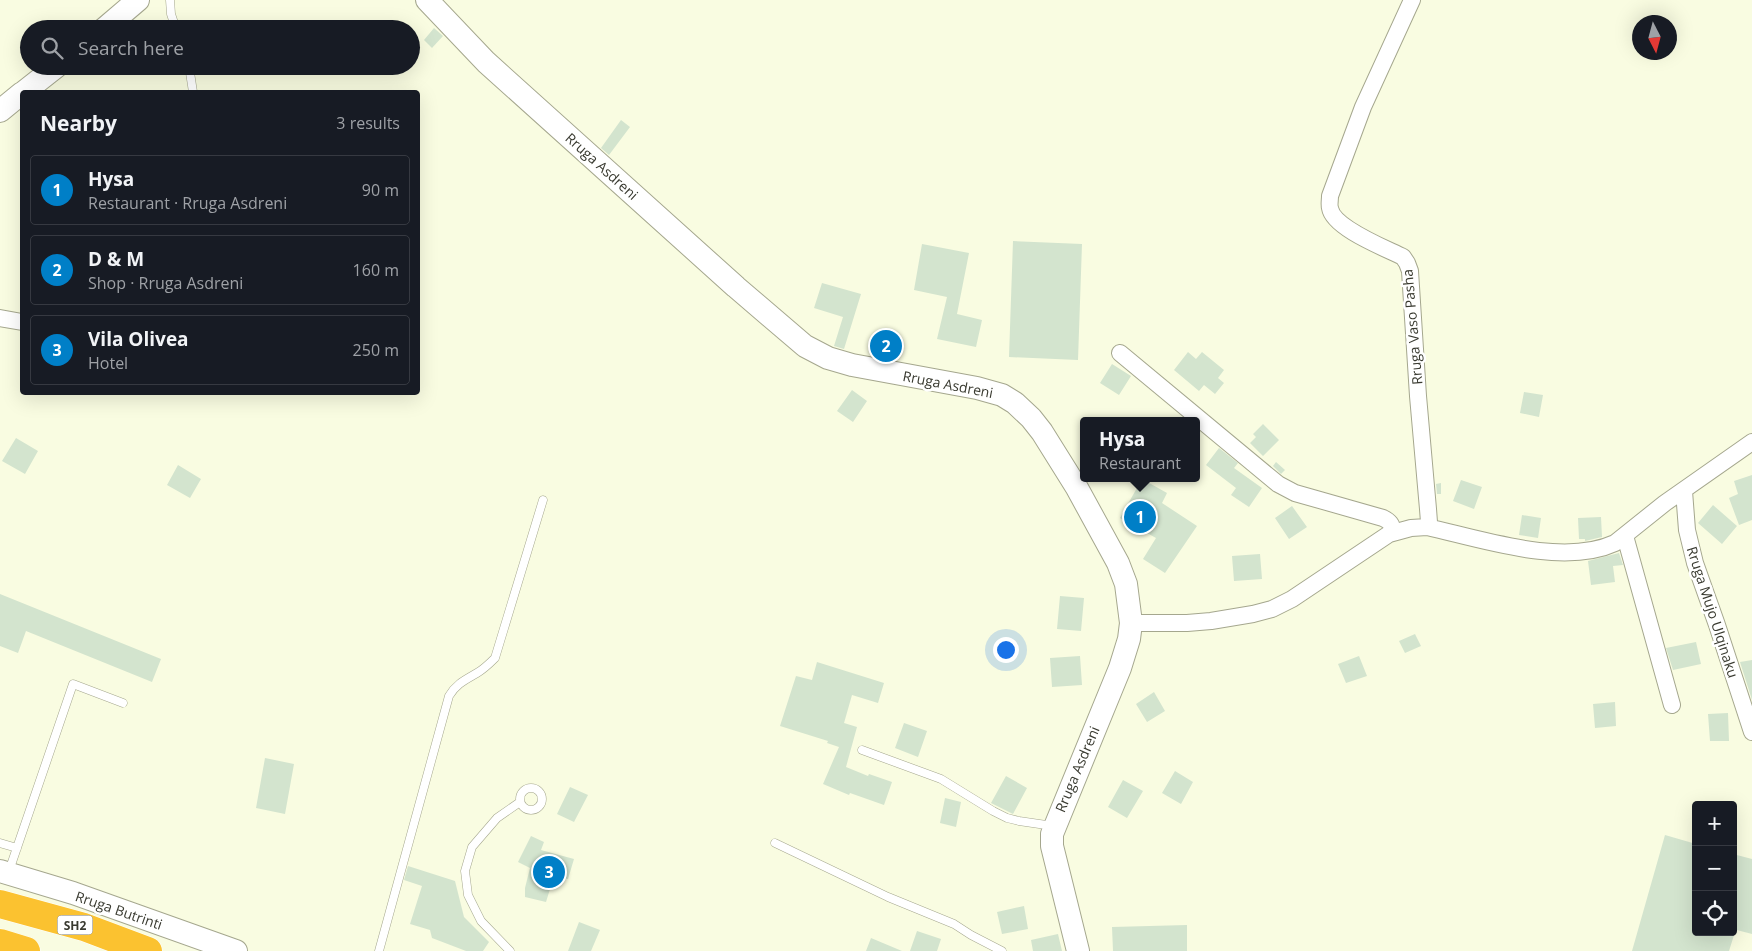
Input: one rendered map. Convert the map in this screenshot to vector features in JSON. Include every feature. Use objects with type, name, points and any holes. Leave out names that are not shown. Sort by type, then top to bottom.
[{"type":"highway","name":"SH2","points":[[0,904],[84,928],[148,951]]},
{"type":"highway","points":[[0,943],[26,951]]},
{"type":"street","points":[[115,20],[138,0]]},
{"type":"street","name":"Rruga Asdreni","points":[[428,0],[486,62],[736,287],[806,346],[828,358],[852,365],[977,388],[1002,395],[1015,403],[1031,418],[1061,460],[1118,563],[1126,584],[1131,623],[1129,639],[1120,668],[1052,834],[1052,846],[1078,951]]},
{"type":"street","name":"Rruga Vaso Pasha","points":[[1412,0],[1364,107],[1330,196],[1330,208],[1334,218],[1346,228],[1403,258],[1408,263],[1428,509],[1427,527]]},
{"type":"street","points":[[27,90],[46,75]]},
{"type":"street","points":[[0,111],[20,95]]},
{"type":"street","points":[[0,318],[20,322]]},
{"type":"street","points":[[1120,353],[1197,417]]},
{"type":"street","points":[[1200,419],[1278,484],[1295,494],[1383,518],[1390,522],[1393,527],[1392,532]]},
{"type":"street","points":[[1131,623],[1212,621],[1272,609],[1292,599],[1392,532],[1411,528],[1427,527],[1526,549],[1554,553],[1586,551],[1606,547],[1624,536],[1665,503],[1752,442]]},
{"type":"street","name":"Rruga Mujo Ulqinaku","points":[[1684,491],[1687,530],[1695,562],[1752,732]]},
{"type":"street","points":[[1624,536],[1672,705]]},
{"type":"street","name":"Rruga Butrinti","points":[[4,872],[72,893],[236,951]]},
{"type":"lane","points":[[170,0],[173,20]]},
{"type":"lane","points":[[190,75],[193,90]]},
{"type":"lane","points":[[379,951],[449,696],[460,682],[478,672],[495,658],[544,500]]},
{"type":"lane","points":[[4,872],[16,848],[73,684],[122,703]]},
{"type":"lane","name":"Rruga Asdreni","points":[[862,750],[942,779],[1007,818],[1054,826]]},
{"type":"lane","points":[[510,951],[481,921],[468,895],[464,871],[472,847],[497,818],[520,802]]},
{"type":"lane","points":[[0,843],[16,848]]},
{"type":"lane","points":[[774,843],[888,897],[954,924],[971,936],[1002,951]]},
{"type":"building","points":[[434,28],[443,36],[432,48],[424,40]]},
{"type":"building","points":[[621,120],[630,127],[609,155],[601,148]]},
{"type":"building","points":[[1013,241],[1082,244],[1078,360],[1009,357]]},
{"type":"building","points":[[922,244],[969,253],[957,314],[982,320],[976,347],[937,339],[947,297],[914,290]]},
{"type":"building","points":[[822,283],[861,294],[844,349],[834,346],[843,317],[814,308]]},
{"type":"building","points":[[1188,352],[1196,359],[1202,352],[1224,370],[1218,378],[1224,383],[1215,394],[1204,385],[1199,391],[1174,370]]},
{"type":"building","points":[[1112,364],[1131,376],[1119,395],[1100,383]]},
{"type":"building","points":[[852,390],[867,401],[853,422],[837,411]]},
{"type":"building","points":[[1524,392],[1543,395],[1539,417],[1520,413]]},
{"type":"building","points":[[1263,424],[1279,440],[1263,456],[1250,443],[1256,437],[1253,434]]},
{"type":"building","points":[[16,438],[38,451],[25,474],[2,461]]},
{"type":"building","points":[[1219,448],[1238,463],[1234,468],[1262,488],[1249,507],[1231,495],[1236,488],[1206,465]]},
{"type":"building","points":[[1276,462],[1285,470],[1281,474],[1273,466]]},
{"type":"building","points":[[178,465],[201,479],[190,498],[167,485]]},
{"type":"building","points":[[1752,475],[1752,520],[1739,525],[1729,498],[1738,494],[1734,481]]},
{"type":"building","points":[[1461,480],[1482,487],[1474,509],[1453,501]]},
{"type":"building","points":[[1140,482],[1147,482],[1167,493],[1162,503],[1197,526],[1165,573],[1143,559],[1156,538],[1120,518]]},
{"type":"building","points":[[1441,483],[1441,494],[1437,494],[1436,484]]},
{"type":"building","points":[[1713,505],[1737,526],[1722,544],[1698,523]]},
{"type":"building","points":[[1292,506],[1307,527],[1289,539],[1275,518]]},
{"type":"building","points":[[1522,515],[1541,518],[1538,538],[1519,535]]},
{"type":"building","points":[[1601,517],[1602,537],[1585,541],[1585,539],[1579,539],[1578,518]]},
{"type":"building","points":[[1619,553],[1623,565],[1613,566],[1615,582],[1591,585],[1588,561]]},
{"type":"building","points":[[1260,554],[1262,579],[1234,581],[1232,556]]},
{"type":"building","points":[[0,594],[161,659],[152,682],[26,631],[18,653],[0,646]]},
{"type":"building","points":[[1060,596],[1084,598],[1081,631],[1057,629]]},
{"type":"building","points":[[1415,634],[1421,646],[1405,653],[1399,641]]},
{"type":"building","points":[[1696,642],[1701,664],[1673,670],[1666,648]]},
{"type":"building","points":[[1080,656],[1082,685],[1052,687],[1050,658]]},
{"type":"building","points":[[1359,656],[1367,676],[1346,683],[1338,664]]},
{"type":"building","points":[[1752,660],[1752,700],[1740,662]]},
{"type":"building","points":[[817,662],[884,683],[878,703],[852,695],[844,723],[857,727],[846,767],[868,776],[869,774],[892,782],[884,805],[850,793],[849,795],[823,784],[839,747],[827,743],[828,741],[780,726],[796,676],[812,680]]},
{"type":"building","points":[[1154,692],[1165,711],[1147,722],[1136,704]]},
{"type":"building","points":[[1615,702],[1616,726],[1595,728],[1593,704]]},
{"type":"building","points":[[1728,713],[1729,741],[1710,741],[1708,714]]},
{"type":"building","points":[[904,723],[927,731],[918,757],[895,748]]},
{"type":"building","points":[[265,758],[294,764],[285,814],[256,808]]},
{"type":"building","points":[[1175,771],[1193,782],[1181,804],[1162,793]]},
{"type":"building","points":[[1006,776],[1027,788],[1013,814],[991,803]]},
{"type":"building","points":[[1123,780],[1143,791],[1127,818],[1108,807]]},
{"type":"building","points":[[570,787],[588,795],[574,822],[557,814]]},
{"type":"building","points":[[945,798],[961,802],[956,827],[940,823]]},
{"type":"building","points":[[1665,835],[1692,843],[1692,936],[1734,936],[1729,951],[1632,951]]},
{"type":"building","points":[[531,836],[544,842],[541,850],[574,859],[568,879],[554,876],[546,902],[525,897],[525,888],[530,868],[518,862]]},
{"type":"building","points":[[1737,855],[1752,859],[1752,934],[1737,930]]},
{"type":"building","points":[[408,866],[455,881],[464,917],[489,942],[483,951],[466,951],[432,938],[430,930],[410,924],[422,886],[404,880]]},
{"type":"building","points":[[1024,906],[1028,929],[1002,934],[997,912]]},
{"type":"building","points":[[579,922],[600,930],[591,951],[568,951]]},
{"type":"building","points":[[1187,925],[1187,951],[1113,951],[1112,927]]},
{"type":"building","points":[[917,931],[941,939],[937,951],[910,951]]},
{"type":"building","points":[[1058,934],[1062,951],[1033,951],[1031,940]]},
{"type":"building","points":[[871,938],[902,951],[866,951]]},
{"type":"place","name":"D & M","points":[[886,346]]},
{"type":"place","name":"Hysa","points":[[1140,517]]},
{"type":"place","name":"Vila Olivea","points":[[549,872]]}]
